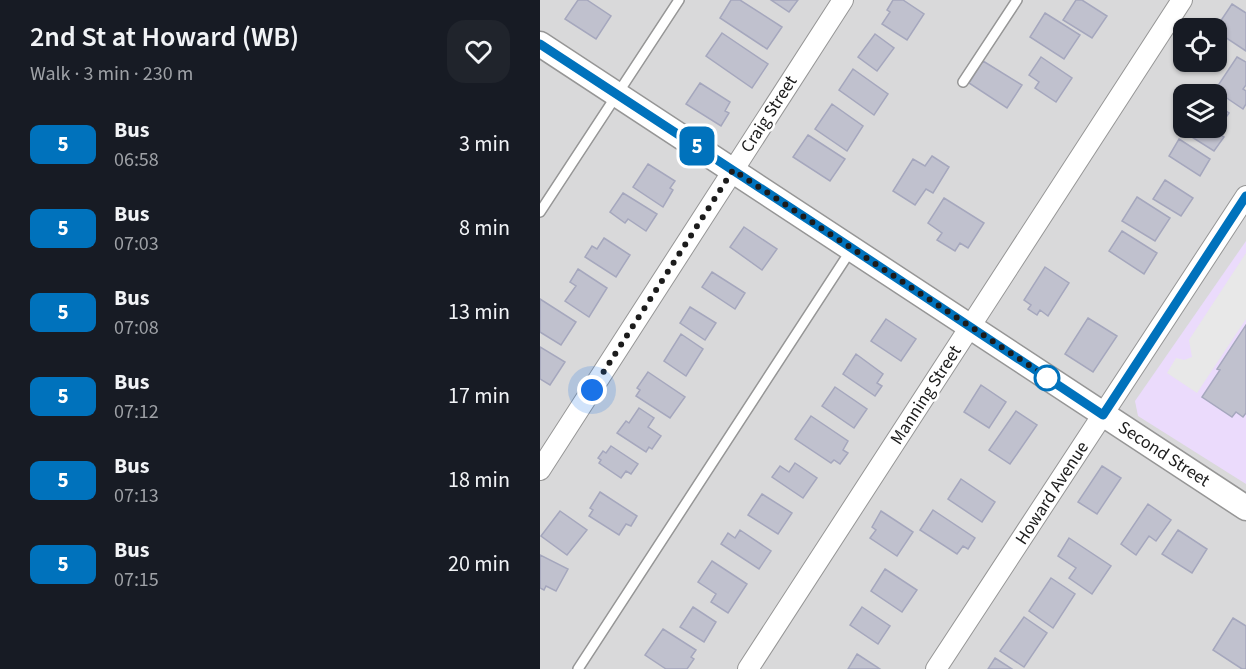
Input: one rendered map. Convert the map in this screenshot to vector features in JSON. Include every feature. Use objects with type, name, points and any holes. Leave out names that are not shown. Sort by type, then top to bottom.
[{"type":"street","name":"Craig Street","points":[[540,470],[843,0]]},
{"type":"street","name":"Manning Street","points":[[748,669],[1182,0]]},
{"type":"street","name":"Second Street","points":[[540,44],[1246,508]]},
{"type":"street","name":"Howard Avenue","points":[[936,669],[1246,196]]},
{"type":"lane","points":[[540,212],[679,0]]},
{"type":"lane","points":[[963,82],[1017,0]]},
{"type":"lane","points":[[578,669],[852,248]]},
{"type":"shaded area","points":[[540,0],[1246,0],[1246,669],[540,669]]},
{"type":"shaded area","points":[[1246,241],[1246,484],[1138,416],[1135,401]]},
{"type":"shaded area","points":[[1246,253],[1246,319],[1197,393],[1167,373],[1176,358],[1184,360],[1192,357],[1189,340]]},
{"type":"building","points":[[578,0],[587,0],[611,16],[596,39],[565,19]]},
{"type":"building","points":[[731,0],[740,0],[782,27],[767,49],[720,18]]},
{"type":"building","points":[[771,0],[798,0],[789,12]]},
{"type":"building","points":[[893,0],[903,0],[924,14],[907,40],[882,24],[890,12],[887,10]]},
{"type":"building","points":[[1076,0],[1082,0],[1107,16],[1092,38],[1063,20]]},
{"type":"building","points":[[1232,4],[1246,13],[1246,51],[1227,38],[1227,18],[1223,18]]},
{"type":"building","points":[[1045,13],[1080,35],[1064,59],[1030,37]]},
{"type":"building","points":[[722,33],[768,64],[752,88],[706,56]]},
{"type":"building","points":[[875,34],[894,48],[877,71],[858,57]]},
{"type":"building","points":[[1041,57],[1072,78],[1056,102],[1035,88],[1039,82],[1029,75]]},
{"type":"building","points":[[1237,57],[1246,62],[1246,85],[1243,89],[1246,91],[1246,104],[1243,109],[1227,98],[1227,84],[1219,84]]},
{"type":"building","points":[[983,61],[1022,85],[1007,108],[969,83]]},
{"type":"building","points":[[853,69],[888,94],[874,115],[839,90]]},
{"type":"building","points":[[700,83],[730,102],[725,111],[729,113],[721,126],[686,104]]},
{"type":"building","points":[[832,104],[863,126],[847,151],[815,129]]},
{"type":"building","points":[[808,135],[845,159],[830,181],[793,157]]},
{"type":"building","points":[[1193,138],[1223,138],[1214,151]]},
{"type":"building","points":[[1179,139],[1210,159],[1200,176],[1169,156]]},
{"type":"building","points":[[932,156],[949,167],[933,193],[926,189],[915,205],[893,191],[913,159],[925,166]]},
{"type":"building","points":[[648,164],[675,181],[670,188],[673,190],[663,207],[633,187]]},
{"type":"building","points":[[1165,180],[1193,198],[1181,216],[1153,199]]},
{"type":"building","points":[[623,193],[657,214],[646,231],[628,219],[625,223],[610,212]]},
{"type":"building","points":[[1137,197],[1170,218],[1155,241],[1122,221]]},
{"type":"building","points":[[944,198],[984,223],[968,248],[960,243],[955,251],[937,240],[942,233],[928,223]]},
{"type":"building","points":[[744,227],[777,249],[762,270],[730,247]]},
{"type":"building","points":[[1122,231],[1157,253],[1144,274],[1109,251]]},
{"type":"building","points":[[604,238],[630,255],[616,277],[585,257],[592,246],[597,249]]},
{"type":"building","points":[[1045,267],[1069,283],[1048,316],[1040,310],[1037,315],[1028,309],[1031,305],[1024,300]]},
{"type":"building","points":[[578,269],[607,288],[589,317],[565,301],[576,286],[570,282]]},
{"type":"building","points":[[712,272],[745,293],[735,309],[702,287]]},
{"type":"building","points":[[540,299],[576,322],[561,345],[540,332]]},
{"type":"building","points":[[690,307],[716,323],[705,340],[680,323]]},
{"type":"building","points":[[1088,318],[1117,336],[1093,372],[1065,354]]},
{"type":"building","points":[[886,319],[916,339],[901,361],[871,341]]},
{"type":"building","points":[[1246,325],[1246,413],[1243,417],[1236,412],[1232,417],[1202,397],[1220,370],[1217,369]]},
{"type":"building","points":[[681,334],[703,349],[686,376],[664,361]]},
{"type":"building","points":[[540,347],[565,362],[550,385],[540,379]]},
{"type":"building","points":[[856,354],[883,374],[877,383],[882,386],[875,396],[843,374]]},
{"type":"building","points":[[648,372],[685,397],[670,418],[636,396],[640,390],[637,388]]},
{"type":"building","points":[[981,385],[1006,402],[989,428],[964,412]]},
{"type":"building","points":[[835,387],[867,409],[854,428],[822,406]]},
{"type":"building","points":[[639,408],[654,418],[648,427],[661,436],[652,449],[649,447],[646,452],[617,433],[626,421],[629,423]]},
{"type":"building","points":[[1016,411],[1037,425],[1010,464],[989,450]]},
{"type":"building","points":[[811,416],[848,441],[843,450],[848,453],[840,464],[834,460],[831,463],[795,439]]},
{"type":"building","points":[[611,446],[638,464],[631,474],[626,471],[621,478],[599,463],[601,460],[598,458]]},
{"type":"building","points":[[795,463],[817,478],[803,498],[772,477],[780,466],[789,472]]},
{"type":"building","points":[[1102,466],[1121,478],[1097,514],[1078,502]]},
{"type":"building","points":[[961,479],[995,502],[982,522],[948,499]]},
{"type":"building","points":[[600,492],[637,516],[631,526],[626,524],[619,535],[589,516],[593,510],[590,508]]},
{"type":"building","points":[[762,494],[792,513],[778,534],[748,515]]},
{"type":"building","points":[[1148,504],[1171,520],[1156,541],[1149,536],[1136,555],[1121,544]]},
{"type":"building","points":[[933,510],[975,538],[968,549],[963,546],[957,554],[920,530]]},
{"type":"building","points":[[560,511],[587,530],[567,555],[541,536]]},
{"type":"building","points":[[881,511],[913,532],[897,556],[870,538],[876,530],[872,527]]},
{"type":"building","points":[[740,530],[771,551],[759,569],[721,544],[728,533],[735,538]]},
{"type":"building","points":[[1178,530],[1207,549],[1192,573],[1162,554]]},
{"type":"building","points":[[1069,538],[1111,566],[1092,594],[1069,578],[1076,568],[1058,556]]},
{"type":"building","points":[[540,555],[568,569],[556,591],[546,586],[544,590],[540,588]]},
{"type":"building","points":[[712,561],[747,584],[728,613],[711,602],[716,594],[698,582]]},
{"type":"building","points":[[885,569],[917,590],[902,612],[871,591]]},
{"type":"building","points":[[1051,578],[1075,594],[1053,628],[1029,611]]},
{"type":"building","points":[[693,607],[716,622],[704,642],[680,627]]},
{"type":"building","points":[[862,607],[890,626],[878,644],[850,625]]},
{"type":"building","points":[[1024,617],[1047,633],[1024,667],[1000,651]]},
{"type":"building","points":[[1233,618],[1246,626],[1246,669],[1242,669],[1213,650]]},
{"type":"building","points":[[663,629],[696,650],[691,657],[694,659],[687,669],[666,669],[645,655]]},
{"type":"building","points":[[857,654],[880,669],[848,669]]},
{"type":"building","points":[[995,658],[1012,669],[988,669]]},
{"type":"bus line","name":"5","points":[[540,44],[1103,415],[1246,196]]},
{"type":"route","points":[[592,390],[733,170],[1050,379],[1047,378]]}]
